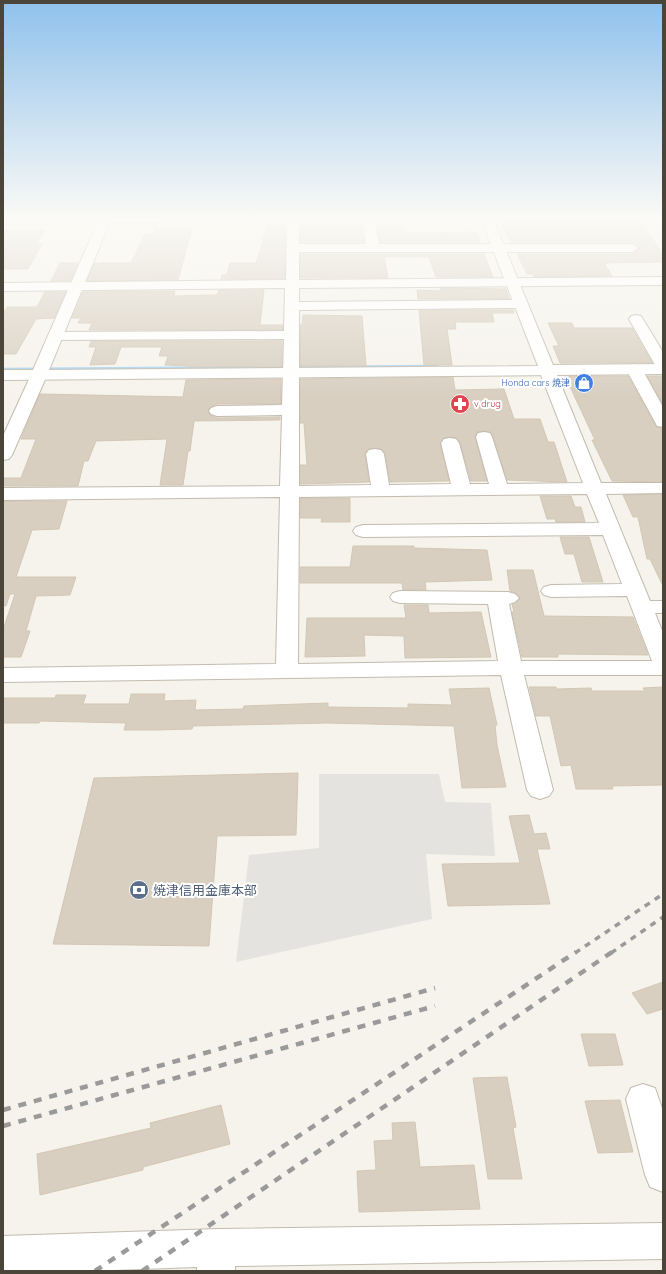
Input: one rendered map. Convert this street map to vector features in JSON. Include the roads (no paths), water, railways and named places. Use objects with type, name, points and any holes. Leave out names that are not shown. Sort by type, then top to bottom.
[{"type":"street","points":[[3,455],[56,336],[79,278]]},
{"type":"street","points":[[287,671],[292,335],[291,278]]},
{"type":"street","points":[[3,674],[511,668],[663,661],[596,488],[510,278]]},
{"type":"street","points":[[3,287],[663,281]]},
{"type":"street","points":[[292,306],[521,304]]},
{"type":"street","points":[[636,319],[663,365]]},
{"type":"street","points":[[56,336],[292,335]]},
{"type":"street","points":[[634,369],[663,422]]},
{"type":"street","points":[[3,375],[663,369]]},
{"type":"street","points":[[217,411],[291,410]]},
{"type":"street","points":[[484,437],[499,489]]},
{"type":"street","points":[[450,443],[462,490]]},
{"type":"street","points":[[375,454],[381,490]]},
{"type":"street","points":[[3,494],[663,488]]},
{"type":"street","points":[[363,531],[612,529]]},
{"type":"street","points":[[551,591],[638,599],[663,607]]},
{"type":"street","points":[[400,597],[502,598],[511,668],[540,790]]},
{"type":"street","points":[[643,1099],[663,1175]]},
{"type":"street","points":[[3,1255],[217,1260],[663,1241]]},
{"type":"waterway","points":[[3,370],[437,367]]},
{"type":"railway","points":[[575,953],[663,894]]},
{"type":"railway","points":[[611,953],[663,917]]},
{"type":"railway","points":[[95,1271],[576,952]]},
{"type":"railway","points":[[142,1271],[612,952]]},
{"type":"railway","points":[[3,1110],[435,988]]},
{"type":"railway","points":[[3,1126],[435,1006]]},
{"type":"place","name":"Honda cars 焼津","points":[[584,383]]},
{"type":"place","name":"v drug","points":[[460,404]]},
{"type":"place","name":"焼津信用金庫本部","points":[[139,890]]}]
